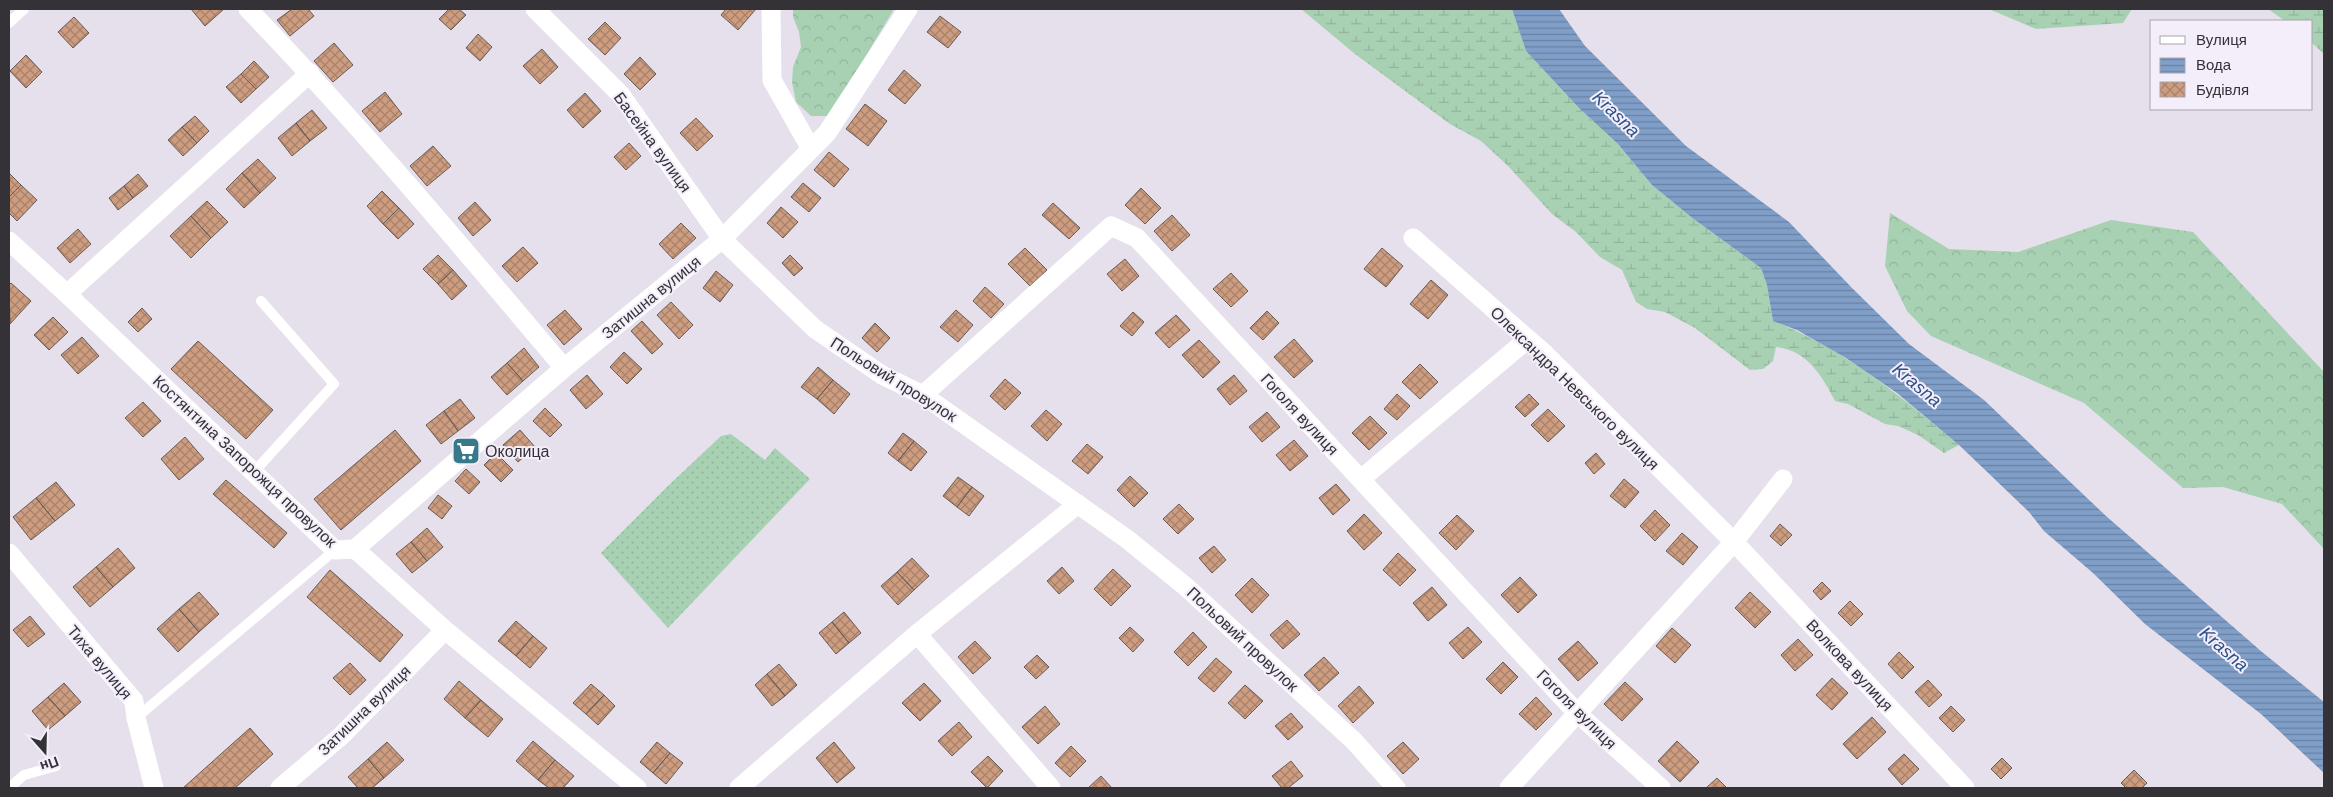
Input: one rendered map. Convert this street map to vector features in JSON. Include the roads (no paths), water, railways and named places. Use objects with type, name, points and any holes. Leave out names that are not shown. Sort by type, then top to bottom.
[{"type":"street","points":[[248,9],[310,73],[436,216],[564,368]]},
{"type":"street","name":"Басейна вулиця","points":[[534,9],[621,95],[722,240]]},
{"type":"street","points":[[771,9],[772,80],[811,149]]},
{"type":"street","name":"Затишна вулиця","points":[[355,549],[564,368],[722,240],[827,133],[908,9]]},
{"type":"street","points":[[67,294],[310,73]]},
{"type":"street","name":"Гоголя вулиця","points":[[923,395],[1111,226],[1137,238],[1576,713],[1661,788]]},
{"type":"street","name":"Олександра Невського вулиця","points":[[1413,238],[1528,339],[1734,542]]},
{"type":"street","name":"Польовий провулок","points":[[722,240],[815,329],[882,375],[923,395],[1127,539],[1185,586],[1354,741],[1396,788]]},
{"type":"street","name":"Костянтина Запорожця провулок","points":[[9,241],[335,550],[355,549],[445,630],[637,788]]},
{"type":"street","points":[[1361,479],[1528,339]]},
{"type":"street","points":[[1509,788],[1734,542],[1783,479]]},
{"type":"street","points":[[739,788],[917,634],[1078,504]]},
{"type":"street","name":"Волкова вулиця","points":[[1734,542],[1965,788]]},
{"type":"street","name":"Тиха вулиця","points":[[9,553],[134,701],[136,718],[154,788]]},
{"type":"street","name":"Затишна вулиця","points":[[280,788],[341,736],[445,630]]},
{"type":"street","points":[[917,634],[1051,788]]},
{"type":"lane","points":[[9,23],[19,10]]},
{"type":"lane","points":[[254,472],[334,384],[261,301]]},
{"type":"lane","points":[[136,718],[335,550]]},
{"type":"lane","points":[[9,788],[24,775],[56,766]]},
{"type":"water","name":"Krasna","points":[[1512,9],[1559,9],[1585,46],[1686,146],[1789,222],[1909,344],[1984,400],[2106,516],[2262,652],[2324,702],[2324,773],[2261,714],[2145,624],[2093,573],[2044,531],[2029,512],[1959,445],[1897,393],[1846,358],[1797,330],[1773,321],[1767,285],[1761,268],[1691,217],[1652,185],[1618,144],[1579,108],[1526,51]]},
{"type":"place","name":"Околица","points":[[466,451]]}]
